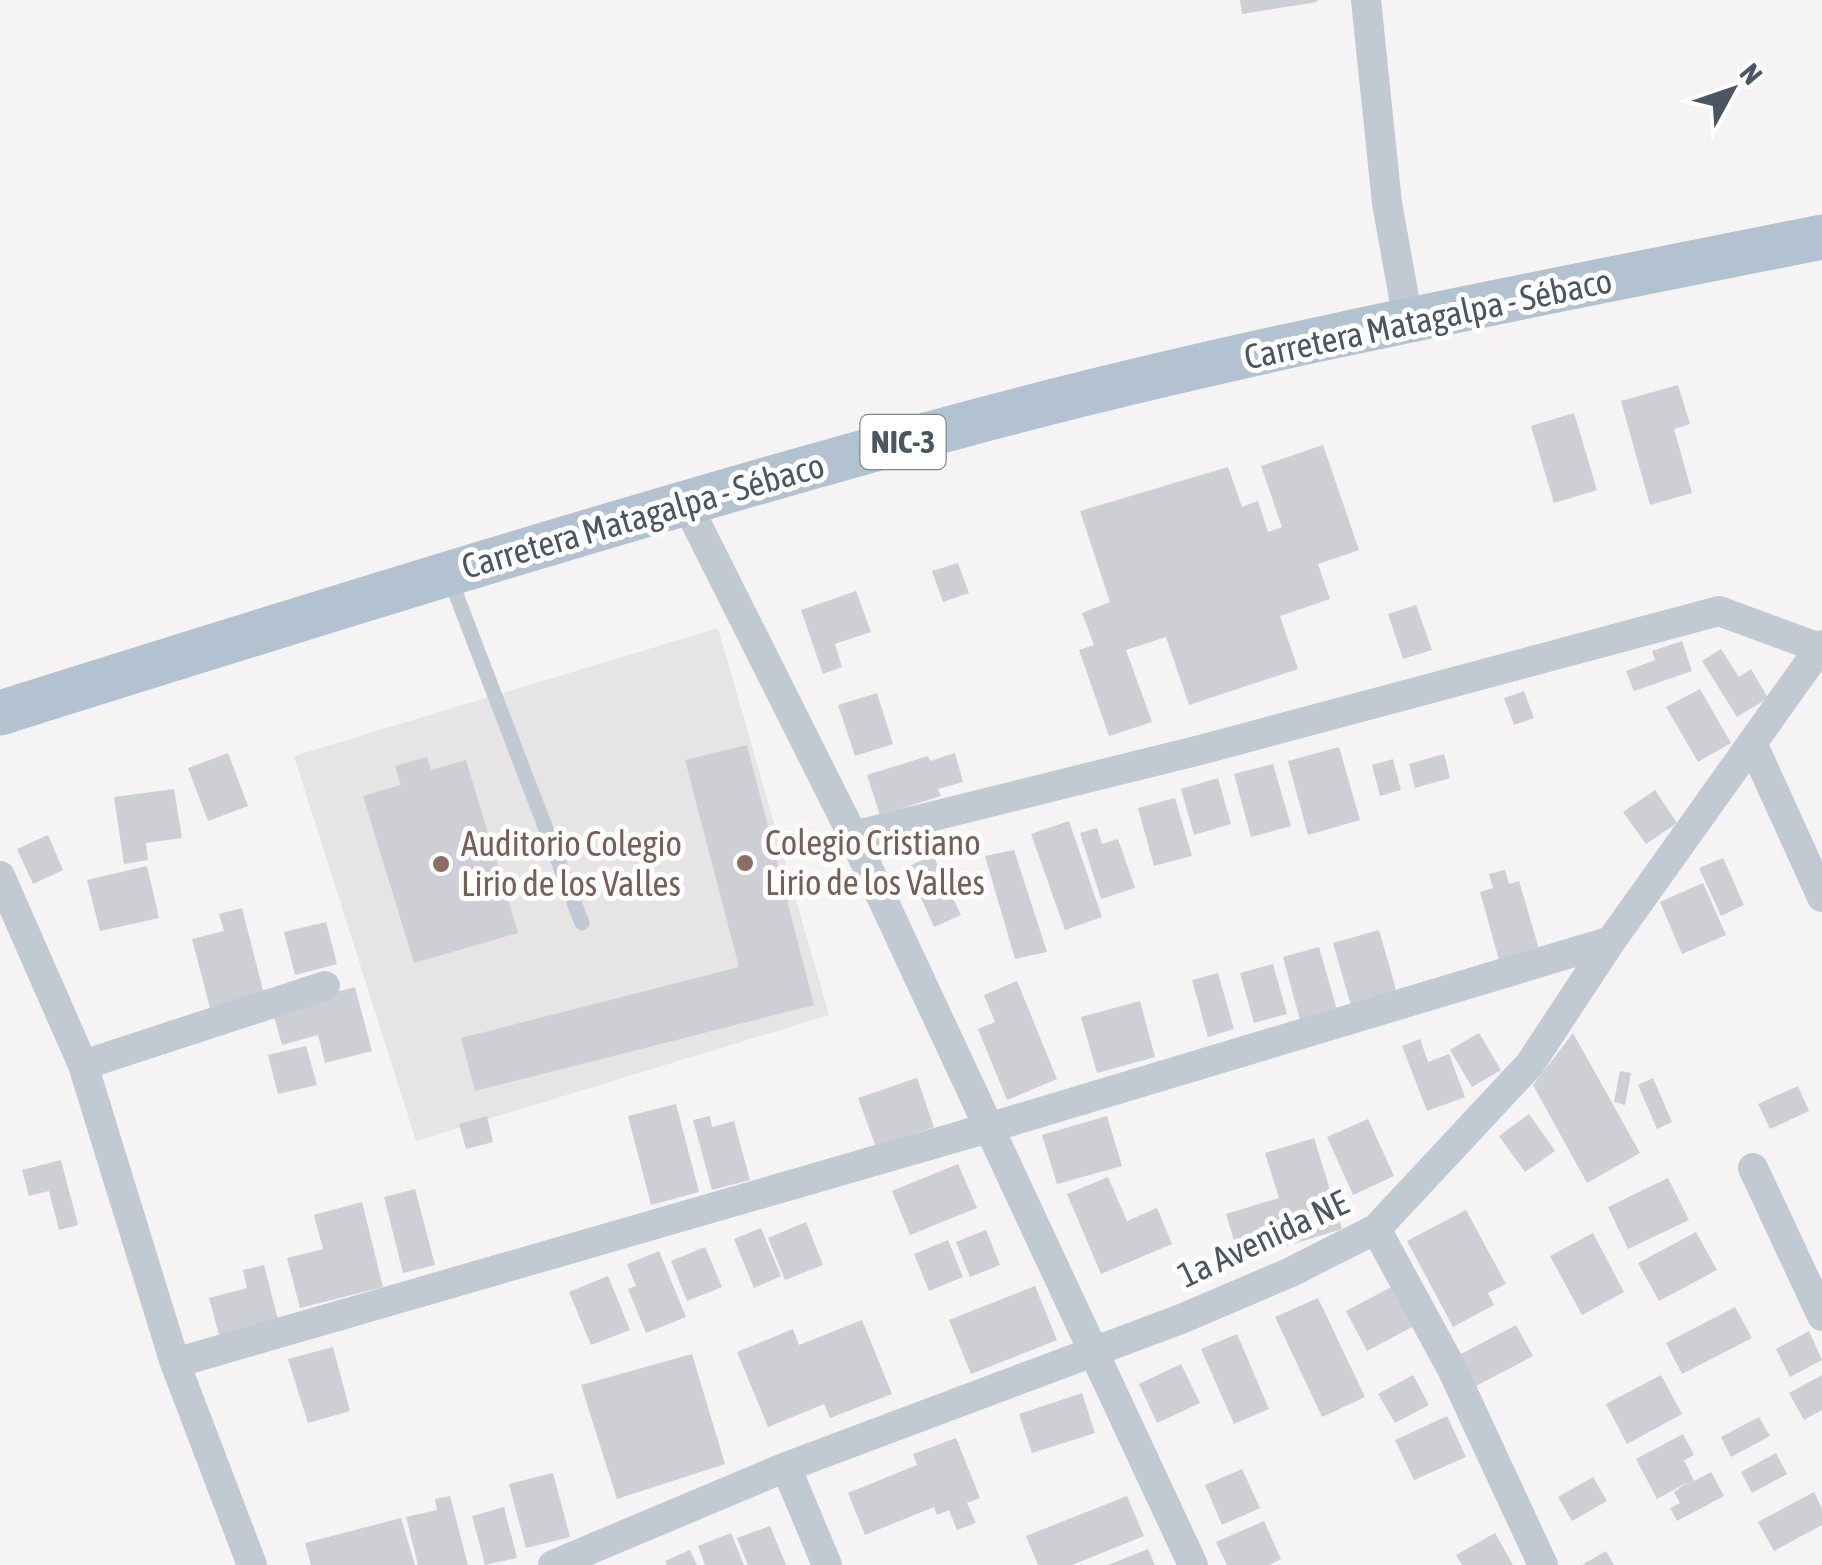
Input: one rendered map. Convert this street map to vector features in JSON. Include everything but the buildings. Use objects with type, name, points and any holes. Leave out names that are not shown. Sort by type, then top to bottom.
[{"type":"main road","name":"Carretera Matagalpa - Sébaco","points":[[0,713],[448,572],[993,417],[1408,320],[1822,237]]},
{"type":"street","points":[[1366,0],[1387,203],[1408,320]]},
{"type":"street","points":[[686,503],[853,836],[1089,1351],[1192,1565]]},
{"type":"street","points":[[853,836],[1219,745],[1719,611],[1821,647]]},
{"type":"street","name":"1a Avenida NE","points":[[553,1565],[786,1467],[1291,1272],[1376,1229],[1530,1064],[1611,940],[1821,647]]},
{"type":"street","points":[[1752,743],[1822,897]]},
{"type":"street","points":[[0,876],[83,1065],[176,1362],[252,1565]]},
{"type":"street","points":[[176,1362],[988,1128],[1611,940]]},
{"type":"street","points":[[83,1065],[324,986]]},
{"type":"street","points":[[1753,1168],[1822,1316]]},
{"type":"street","points":[[1376,1229],[1452,1368],[1542,1565]]},
{"type":"street","points":[[786,1467],[828,1565]]},
{"type":"lane","points":[[448,572],[582,923]]},
{"type":"shaded area","points":[[718,628],[829,1015],[416,1141],[294,756]]},
{"type":"place","name":"Colegio Cristiano Lirio de los Valles","points":[[745,863]]},
{"type":"place","name":"Auditorio Colegio Lirio de los Valles","points":[[441,864]]}]
